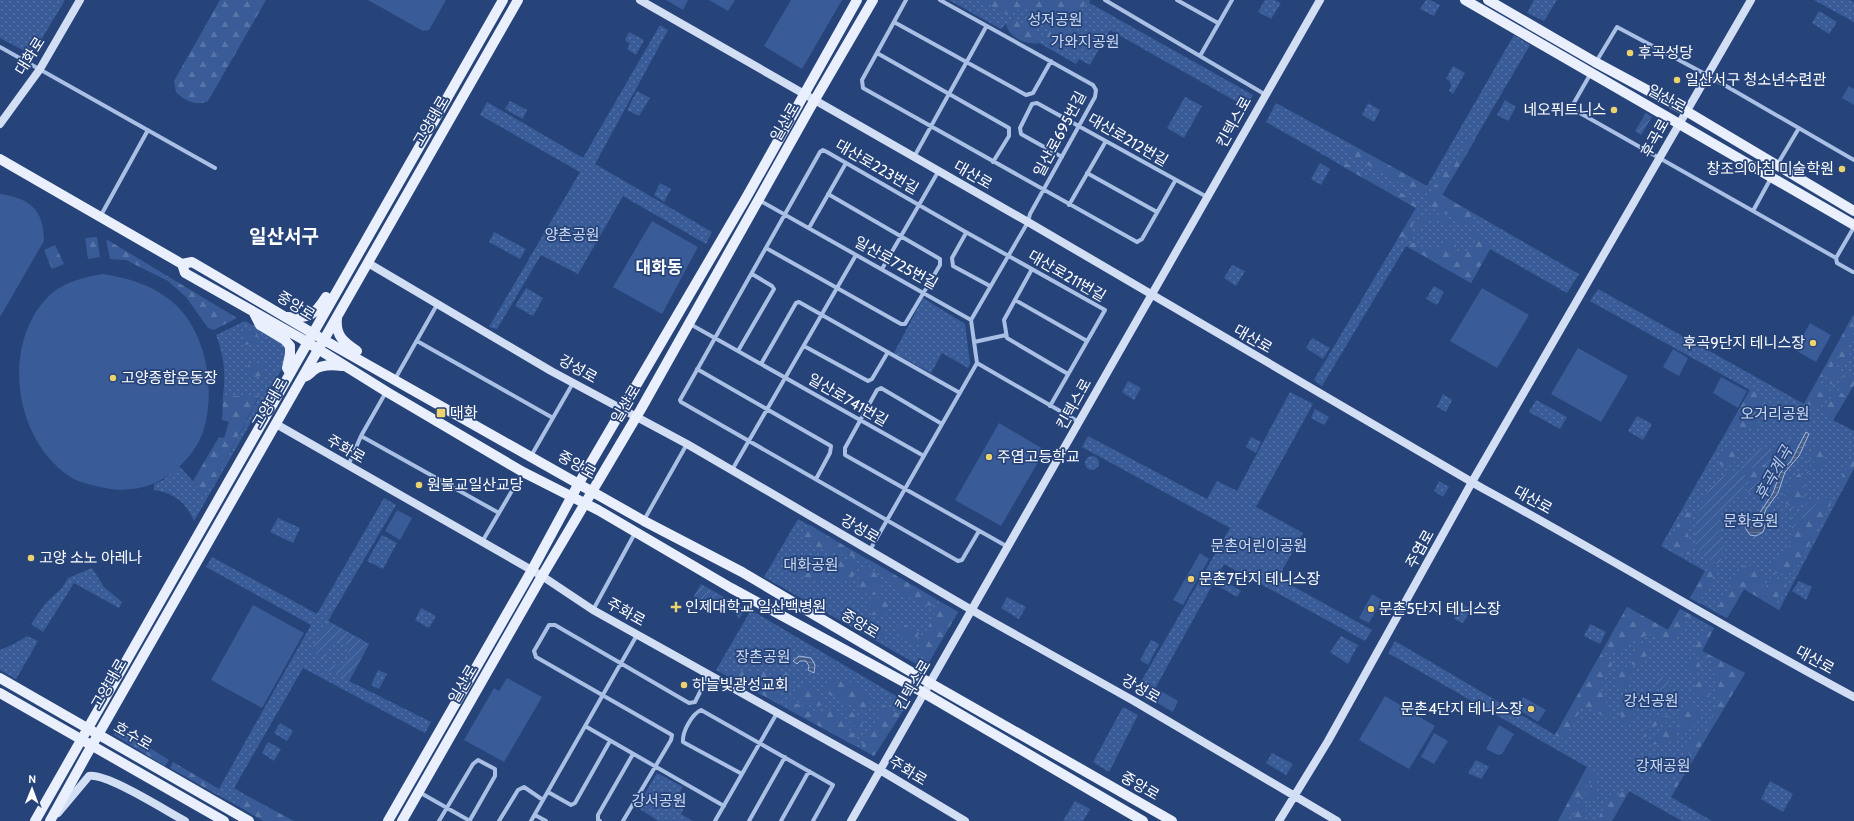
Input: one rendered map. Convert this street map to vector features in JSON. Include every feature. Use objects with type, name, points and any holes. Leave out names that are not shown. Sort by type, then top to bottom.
[{"type":"main road","name":"고양대로","points":[[34,821],[503,0]]},
{"type":"main road","name":"고양대로","points":[[50,821],[98,734],[518,0]]},
{"type":"main road","name":"일산로","points":[[388,821],[532,570],[578,483],[746,198],[857,0]]},
{"type":"main road","name":"일산로","points":[[402,821],[542,576],[690,324],[814,101],[873,0]]},
{"type":"main road","name":"일산로","points":[[1465,0],[1680,123],[1854,226]]},
{"type":"main road","name":"일산로","points":[[1488,0],[1595,62],[1686,111],[1854,211]]},
{"type":"main road","name":"중앙로","points":[[0,160],[182,264],[192,262],[324,340],[644,521],[742,572],[930,683],[1172,821]]},
{"type":"main road","name":"중앙로","points":[[182,264],[185,273],[307,342],[387,392],[524,472],[636,532],[732,588],[924,694],[1143,821]]},
{"type":"main road","points":[[284,316],[305,317],[313,315],[326,296],[335,294]]},
{"type":"main road","points":[[254,313],[260,325],[285,340],[290,346],[287,368],[290,373]]},
{"type":"main road","points":[[338,315],[337,329],[340,338],[362,355],[365,362]]},
{"type":"main road","points":[[302,378],[308,376],[318,368],[329,365],[344,366]]},
{"type":"main road","name":"호수로","points":[[0,678],[249,821]]},
{"type":"main road","name":"호수로","points":[[0,693],[93,744],[224,821]]},
{"type":"street","name":"대화로","points":[[0,124],[40,69],[80,0]]},
{"type":"street","name":"대산로","points":[[641,0],[814,101],[1028,222],[1472,482],[1552,526],[1760,646],[1854,697]]},
{"type":"street","points":[[906,0],[876,53],[950,93],[1009,128],[1009,136],[995,163]]},
{"type":"street","name":"일산로695번길","points":[[940,0],[986,27],[1093,85],[1096,90],[1095,96],[1028,222]]},
{"type":"street","points":[[1105,0],[1266,95]]},
{"type":"street","points":[[1177,0],[1218,23]]},
{"type":"street","points":[[1200,56],[1232,0]]},
{"type":"street","name":"킨텍스로","points":[[851,821],[1320,0]]},
{"type":"street","name":"후곡로","points":[[1584,290],[1751,0]]},
{"type":"street","points":[[894,22],[1026,95],[1033,93],[1051,62]]},
{"type":"street","points":[[1595,62],[1617,26],[1707,75],[1854,160]]},
{"type":"street","points":[[914,158],[986,27]]},
{"type":"street","points":[[0,47],[215,168]]},
{"type":"street","name":"대산로212번길","points":[[876,53],[861,84],[863,88],[1137,242],[1142,239],[1175,181],[1037,102],[1032,104],[1020,128],[1021,134],[1062,157]]},
{"type":"street","points":[[1592,74],[1571,108],[1659,160],[1754,211],[1836,258],[1837,263],[1853,272]]},
{"type":"street","points":[[1777,166],[1799,128]]},
{"type":"street","points":[[100,217],[148,130]]},
{"type":"street","points":[[1069,205],[1106,141]]},
{"type":"street","name":"대산로223번길","points":[[785,215],[823,150],[919,205]]},
{"type":"street","points":[[809,228],[846,163]]},
{"type":"street","name":"대산로223번길","points":[[882,269],[938,172]]},
{"type":"street","points":[[1087,173],[1158,212]]},
{"type":"street","points":[[1754,211],[1772,177]]},
{"type":"street","points":[[1175,181],[1207,198]]},
{"type":"street","name":"일산로725번길","points":[[828,194],[901,236]]},
{"type":"street","name":"일산로725번길","points":[[759,200],[971,320]]},
{"type":"street","name":"대산로211번길","points":[[919,205],[966,233],[1105,310],[1050,406]]},
{"type":"street","points":[[785,215],[714,338],[680,400],[681,402],[958,561],[962,560],[979,531]]},
{"type":"street","name":"대산로211번길","points":[[971,320],[1028,222]]},
{"type":"street","points":[[1836,258],[1854,226]]},
{"type":"street","points":[[966,233],[952,258],[953,266],[990,286]]},
{"type":"street","points":[[766,248],[901,324],[905,324],[940,265],[940,259],[901,236]]},
{"type":"street","points":[[732,470],[856,255]]},
{"type":"street","name":"강성로","points":[[368,263],[573,383],[687,444],[972,610],[1134,701],[1337,821]]},
{"type":"street","points":[[1032,269],[1004,320],[1007,338],[1068,374]]},
{"type":"street","points":[[738,351],[774,289],[753,272]]},
{"type":"street","name":"주엽로","points":[[1279,821],[1328,741],[1472,482],[1584,290]]},
{"type":"street","points":[[1015,300],[1087,341]]},
{"type":"street","points":[[761,364],[796,303],[799,302],[960,393]]},
{"type":"street","points":[[395,379],[438,303]]},
{"type":"street","points":[[870,550],[977,363],[971,320]]},
{"type":"street","name":"일산로741번길","points":[[690,324],[924,456]]},
{"type":"street","points":[[974,342],[1006,335]]},
{"type":"street","points":[[417,341],[553,418]]},
{"type":"street","points":[[804,346],[868,381],[872,379],[888,352]]},
{"type":"street","points":[[977,363],[1079,422]]},
{"type":"street","points":[[697,369],[831,446],[830,453],[816,479]]},
{"type":"street","points":[[531,456],[573,383]]},
{"type":"street","points":[[942,424],[881,388],[877,390],[845,448],[845,455],[1008,547]]},
{"type":"street","points":[[348,466],[361,436],[387,392]]},
{"type":"street","name":"주화로","points":[[276,424],[532,570],[593,610],[880,770],[965,821]]},
{"type":"street","points":[[361,436],[499,513]]},
{"type":"street","points":[[644,521],[687,444]]},
{"type":"street","points":[[482,542],[524,472]]},
{"type":"street","points":[[593,610],[636,532]]},
{"type":"street","points":[[623,821],[672,735],[536,657],[534,651],[549,626],[555,625],[689,703],[695,702],[709,674]]},
{"type":"street","points":[[531,821],[638,635]]},
{"type":"street","points":[[742,774],[683,742],[682,737],[695,712],[701,710],[760,742],[833,785],[814,821]]},
{"type":"street","points":[[715,821],[777,712]]},
{"type":"street","points":[[585,726],[724,806]]},
{"type":"street","points":[[548,792],[571,805],[575,803],[610,741]]},
{"type":"street","points":[[600,821],[598,820],[598,815],[633,754]]},
{"type":"street","points":[[749,821],[786,757]]},
{"type":"street","points":[[419,792],[446,807],[470,821],[495,776],[495,769],[478,760],[473,764],[446,807],[439,821]]},
{"type":"street","points":[[781,821],[809,771]]},
{"type":"street","points":[[50,821],[89,776],[96,775],[112,781],[185,821]]},
{"type":"street","points":[[499,821],[518,790],[524,787],[543,800]]},
{"type":"street","points":[[535,815],[546,821]]},
{"type":"green space","points":[[0,0],[65,0],[32,55],[0,38]]},
{"type":"green space","points":[[220,0],[266,0],[208,101],[204,103],[190,102],[176,92],[174,81]]},
{"type":"green space","points":[[368,0],[446,0],[429,30],[423,31]]},
{"type":"green space","points":[[666,0],[688,0],[683,10]]},
{"type":"green space","points":[[709,0],[735,0],[728,11]]},
{"type":"green space","points":[[791,0],[842,0],[802,69],[764,46]]},
{"type":"green space","points":[[949,0],[1090,0],[1089,3],[1253,95],[1246,107],[1110,30],[1090,65],[1079,59],[1076,64],[1036,41],[1040,35],[1012,19],[1009,26],[1006,24],[1001,29]]},
{"type":"green space","name":"성저공원","points":[[980,0],[1087,0],[1059,50],[1042,40],[1048,32],[1049,24],[1041,13],[1025,9],[1008,15]]},
{"type":"green space","points":[[1265,0],[1274,0],[1281,3],[1271,19],[1258,12]]},
{"type":"green space","points":[[1426,0],[1430,0],[1440,5],[1434,16],[1420,9]]},
{"type":"green space","points":[[1534,0],[1557,0],[1544,21],[1527,13]]},
{"type":"green space","points":[[1814,0],[1850,0],[1854,2],[1854,22]]},
{"type":"green space","points":[[1819,11],[1837,22],[1829,34],[1812,23]]},
{"type":"green space","points":[[1012,19],[1015,19],[1039,32],[1040,35],[1036,41],[1039,43],[1034,44],[1024,42],[1014,37],[1010,33],[1006,24],[1009,26]]},
{"type":"green space","name":"양촌공원","points":[[660,25],[668,30],[595,164],[712,232],[706,244],[623,196],[578,274],[541,255],[497,329],[489,327],[580,172],[480,115],[487,102],[583,158]]},
{"type":"green space","points":[[629,32],[644,40],[636,55],[627,49],[630,44],[625,40]]},
{"type":"green space","points":[[1514,35],[1530,45],[1442,195],[1579,274],[1567,293],[1490,249],[1471,283],[1406,246],[1322,386],[1314,380],[1416,208],[1266,122],[1276,103],[1427,186]]},
{"type":"green space","points":[[1453,66],[1465,73],[1453,94],[1449,91],[1451,86],[1450,81],[1446,79]]},
{"type":"green space","points":[[1849,86],[1854,89],[1854,105],[1842,98]]},
{"type":"green space","points":[[637,91],[650,98],[639,116],[627,110]]},
{"type":"green space","points":[[1185,97],[1202,106],[1184,138],[1167,128]]},
{"type":"green space","points":[[1505,100],[1516,107],[1508,121],[1497,115]]},
{"type":"green space","points":[[510,101],[527,110],[523,119],[505,109]]},
{"type":"green space","points":[[1368,103],[1380,110],[1374,122],[1362,115]]},
{"type":"green space","points":[[1646,113],[1652,117],[1641,135],[1635,131]]},
{"type":"green space","points":[[1470,139],[1475,140],[1442,195],[1475,215],[1471,222],[1465,225],[1455,217],[1432,207],[1428,199],[1443,172],[1451,169]]},
{"type":"green space","points":[[1350,144],[1427,186],[1421,193],[1410,191],[1403,185],[1349,154],[1346,150]]},
{"type":"green space","points":[[1335,162],[1348,164],[1383,185],[1416,200],[1418,203],[1416,208]]},
{"type":"green space","points":[[1320,163],[1330,169],[1321,185],[1311,179]]},
{"type":"green space","points":[[660,183],[671,189],[664,202],[654,195]]},
{"type":"green space","points":[[0,194],[20,199],[33,207],[41,221],[44,241],[0,317]]},
{"type":"green space","points":[[1416,208],[1421,214],[1413,223],[1411,235],[1397,240]]},
{"type":"green space","points":[[1430,214],[1439,215],[1446,218],[1450,223],[1449,231],[1444,223],[1438,219],[1430,219],[1422,224],[1419,234],[1415,233],[1418,223]]},
{"type":"green space","points":[[652,221],[698,247],[662,314],[613,287]]},
{"type":"green space","points":[[494,232],[526,249],[520,259],[489,242]]},
{"type":"green space","points":[[1473,232],[1487,240],[1490,249],[1471,283],[1406,245],[1416,242],[1423,248],[1430,250],[1430,248],[1440,247],[1447,241],[1454,242],[1458,251],[1466,253],[1475,247],[1476,240],[1472,234]]},
{"type":"green space","points":[[97,237],[100,257],[88,259],[85,238]]},
{"type":"green space","points":[[106,239],[237,318],[214,330],[208,328],[186,297],[168,281],[126,260],[110,259]]},
{"type":"green space","points":[[55,245],[64,264],[52,269],[44,250]]},
{"type":"green space","points":[[1232,265],[1245,271],[1236,286],[1224,278]]},
{"type":"green space","name":"고양종합운동장","points":[[103,274],[128,279],[151,288],[166,297],[180,309],[191,323],[199,340],[205,358],[208,378],[209,397],[203,432],[189,457],[166,477],[150,485],[123,490],[110,489],[81,482],[72,478],[52,461],[36,440],[26,415],[20,389],[20,362],[25,336],[35,313],[52,293],[64,285],[83,278]]},
{"type":"green space","points":[[1434,286],[1444,292],[1437,305],[1426,299]]},
{"type":"green space","points":[[526,288],[543,298],[533,316],[515,306]]},
{"type":"green space","points":[[1482,288],[1529,315],[1497,368],[1450,341]]},
{"type":"green space","name":"문화공원","points":[[1598,289],[1804,404],[1854,314],[1854,385],[1833,420],[1854,431],[1854,468],[1779,610],[1744,589],[1727,618],[1690,598],[1705,571],[1661,546],[1750,390],[1590,301]]},
{"type":"green space","points":[[923,298],[965,324],[970,364],[968,368],[942,353],[931,373],[894,353]]},
{"type":"green space","points":[[1852,317],[1854,319],[1852,330],[1854,337],[1847,345],[1839,350],[1835,362],[1824,380],[1819,378]]},
{"type":"green space","points":[[245,321],[285,342],[288,358],[194,521],[191,514],[183,504],[168,493],[154,490],[154,484],[163,480],[179,466],[203,492],[213,484],[259,397],[223,396],[224,365],[216,335]]},
{"type":"green space","name":"후곡9단지 테니스장","points":[[1810,323],[1831,335],[1816,362],[1795,350]]},
{"type":"green space","points":[[256,329],[259,342],[245,345],[242,332]]},
{"type":"green space","points":[[1312,338],[1330,348],[1323,359],[1306,348]]},
{"type":"green space","points":[[1578,348],[1628,376],[1601,422],[1551,394]]},
{"type":"green space","points":[[1849,348],[1850,356],[1842,363],[1843,368],[1836,364],[1841,351]]},
{"type":"green space","points":[[1673,349],[1688,358],[1679,376],[1663,367]]},
{"type":"green space","points":[[262,362],[264,375],[250,378],[248,365]]},
{"type":"green space","points":[[1834,366],[1841,370],[1833,385],[1825,381]]},
{"type":"green space","points":[[1845,373],[1854,377],[1854,385],[1848,394],[1836,387]]},
{"type":"green space","points":[[1721,377],[1747,391],[1738,408],[1713,393]]},
{"type":"green space","points":[[1128,381],[1141,388],[1134,400],[1122,392]]},
{"type":"green space","points":[[1817,381],[1822,384],[1820,391],[1814,401],[1806,408],[1804,404]]},
{"type":"green space","points":[[1824,385],[1831,388],[1820,408],[1812,406]]},
{"type":"green space","points":[[1752,387],[1764,400],[1765,405],[1762,411],[1764,413],[1755,427],[1748,427],[1742,433],[1729,427]]},
{"type":"green space","points":[[1835,390],[1847,397],[1833,420],[1828,418],[1824,410]]},
{"type":"green space","name":"문촌어린이공원","points":[[1290,392],[1313,404],[1256,507],[1303,533],[1278,578],[1372,630],[1365,641],[1224,564],[1148,701],[1135,692],[1230,528],[1082,447],[1088,436],[1207,499],[1217,481],[1237,491]]},
{"type":"green space","points":[[1443,394],[1452,400],[1446,412],[1437,407]]},
{"type":"green space","points":[[223,396],[259,396],[213,484],[203,493],[193,481],[219,437],[224,438],[229,422],[222,420]]},
{"type":"green space","points":[[1536,400],[1567,417],[1560,429],[1529,412]]},
{"type":"green space","points":[[1315,409],[1329,417],[1324,425],[1311,418]]},
{"type":"green space","points":[[1637,416],[1652,424],[1643,440],[1628,431]]},
{"type":"green space","points":[[999,423],[1045,450],[1001,526],[955,500]]},
{"type":"green space","points":[[1251,437],[1261,442],[1256,453],[1246,447]]},
{"type":"green space","points":[[1787,438],[1795,442],[1764,493],[1747,493],[1741,469],[1748,458],[1761,447],[1776,454],[1771,468],[1761,463],[1752,468],[1746,468],[1744,471],[1747,481],[1767,481]]},
{"type":"green space","points":[[1818,445],[1822,449],[1824,457],[1822,466],[1815,471],[1813,451],[1815,446]]},
{"type":"green space","points":[[1729,448],[1735,452],[1734,462],[1724,466],[1719,464],[1721,454]]},
{"type":"green space","points":[[1806,451],[1810,463],[1806,489],[1808,502],[1805,505],[1801,505],[1795,510],[1794,515],[1792,515],[1792,510],[1784,502],[1784,499],[1789,506],[1797,507],[1803,502],[1801,491],[1806,478],[1808,459]]},
{"type":"green space","points":[[1854,455],[1854,468],[1844,487],[1838,484]]},
{"type":"green space","points":[[1092,456],[1097,458],[1099,463],[1097,468],[1092,470],[1087,468],[1085,463],[1087,458]]},
{"type":"green space","points":[[1761,463],[1773,468],[1767,481],[1747,481],[1744,473],[1746,468]]},
{"type":"green space","points":[[1739,468],[1746,493],[1730,501],[1720,515],[1719,536],[1724,545],[1720,565],[1706,558],[1700,552],[1696,544],[1696,524],[1702,503],[1711,486],[1719,478]]},
{"type":"green space","points":[[1800,473],[1804,477],[1804,487],[1801,491],[1804,501],[1797,507],[1790,507],[1785,502],[1784,498],[1793,481]]},
{"type":"green space","points":[[1439,481],[1449,487],[1443,497],[1434,491]]},
{"type":"green space","points":[[1788,483],[1784,499],[1784,490]]},
{"type":"green space","points":[[384,498],[396,505],[328,621],[369,644],[349,681],[431,722],[425,733],[303,668],[234,788],[244,794],[238,806],[216,794],[311,625],[206,567],[212,557],[317,614]]},
{"type":"green space","points":[[1824,498],[1829,498],[1831,504],[1796,569],[1788,574],[1774,573],[1770,565],[1789,547],[1796,521],[1808,514],[1816,502]]},
{"type":"green space","points":[[1820,499],[1807,515],[1797,521],[1794,528],[1792,528],[1790,518],[1798,514],[1811,502]]},
{"type":"green space","points":[[397,510],[412,518],[400,540],[385,531]]},
{"type":"green space","points":[[1686,512],[1690,513],[1691,520],[1687,532],[1693,550],[1691,554],[1678,552],[1668,545],[1679,521]]},
{"type":"green space","points":[[278,518],[300,528],[293,543],[270,532]]},
{"type":"green space","name":"대화공원","points":[[798,519],[958,612],[925,669],[764,577]]},
{"type":"green space","points":[[810,525],[863,557],[861,561],[850,556],[825,551],[802,538]]},
{"type":"green space","points":[[382,535],[397,543],[383,569],[367,561]]},
{"type":"green space","name":"문촌7단지 테니스장","points":[[1200,553],[1209,559],[1183,605],[1173,600]]},
{"type":"green space","points":[[845,559],[859,564],[852,579],[845,578],[837,580],[829,566],[828,561]]},
{"type":"green space","points":[[868,559],[936,599],[932,606],[916,601],[901,592],[866,563]]},
{"type":"green space","points":[[808,560],[819,566],[822,571],[822,578],[815,580],[798,575],[794,568],[797,564]]},
{"type":"green space","points":[[1712,561],[1714,567],[1713,577],[1699,603],[1690,598]]},
{"type":"green space","points":[[1742,566],[1754,566],[1761,570],[1764,581],[1761,592],[1763,594],[1770,578],[1786,580],[1783,591],[1774,600],[1782,605],[1779,610],[1744,589],[1727,618],[1715,612]]},
{"type":"green space","points":[[864,567],[877,574],[884,592],[872,595],[871,592],[864,594],[856,582]]},
{"type":"green space","points":[[92,568],[104,587],[122,602],[119,608],[74,583],[43,632],[31,624],[45,604],[62,588],[68,578]]},
{"type":"green space","points":[[1220,578],[1241,591],[1237,597],[1216,585]]},
{"type":"green space","points":[[1799,581],[1812,587],[1806,600],[1792,591]]},
{"type":"green space","points":[[701,584],[745,609],[739,619],[735,613],[718,605],[711,608],[695,599],[694,596]]},
{"type":"green space","name":"문촌5단지 테니스장","points":[[1372,594],[1382,600],[1369,623],[1359,618]]},
{"type":"green space","points":[[1007,597],[1026,607],[1019,619],[1001,608]]},
{"type":"green space","points":[[870,598],[881,598],[887,601],[890,614],[872,615],[868,600]]},
{"type":"green space","points":[[940,602],[958,612],[930,660],[917,650]]},
{"type":"green space","points":[[253,605],[304,633],[262,708],[211,680]]},
{"type":"green space","points":[[1463,605],[1471,609],[1463,623],[1454,619]]},
{"type":"green space","name":"강선공원","points":[[1627,607],[1668,630],[1680,609],[1714,628],[1702,651],[1745,673],[1671,797],[1712,821],[1682,821],[1629,791],[1612,821],[1558,821],[1587,767],[1388,653],[1395,641],[1555,735]]},
{"type":"green space","points":[[1627,607],[1668,630],[1680,609],[1691,615],[1674,638],[1666,640],[1649,634],[1625,645],[1618,652],[1613,652],[1604,648]]},
{"type":"green space","points":[[421,608],[436,616],[429,628],[415,620]]},
{"type":"green space","name":"장촌공원","points":[[751,610],[908,703],[874,756],[716,670]]},
{"type":"green space","points":[[328,621],[369,644],[349,681],[327,669],[331,663],[339,666],[347,662],[350,654],[346,644],[339,641],[329,645],[326,653],[328,661],[311,651]]},
{"type":"green space","points":[[865,624],[884,633],[882,638],[870,634],[864,629]]},
{"type":"green space","points":[[898,624],[905,625],[919,633],[913,646],[897,635]]},
{"type":"green space","points":[[1590,624],[1606,632],[1600,644],[1584,636]]},
{"type":"green space","points":[[1710,626],[1714,628],[1702,651],[1745,673],[1712,728],[1706,725],[1713,715],[1717,705],[1715,675],[1710,667],[1712,661],[1704,657],[1701,661],[1692,651],[1701,639],[1704,629]]},
{"type":"green space","points":[[27,636],[38,641],[16,679],[0,670],[0,650]]},
{"type":"green space","points":[[1341,636],[1358,645],[1348,664],[1330,652]]},
{"type":"green space","points":[[1151,640],[1159,644],[1148,665],[1140,660]]},
{"type":"green space","points":[[1647,641],[1650,652],[1637,665],[1633,665],[1629,660],[1634,654],[1637,646]]},
{"type":"green space","points":[[1601,654],[1608,658],[1612,666],[1604,677],[1601,687],[1603,696],[1610,710],[1610,720],[1583,705],[1564,739],[1555,735]]},
{"type":"green space","points":[[1692,660],[1696,660],[1700,666],[1696,672],[1692,672],[1688,668],[1688,664]]},
{"type":"green space","points":[[1622,665],[1633,670],[1629,684],[1624,687],[1617,684],[1616,678]]},
{"type":"green space","points":[[378,670],[387,674],[379,689],[371,685]]},
{"type":"green space","points":[[731,671],[764,671],[783,698],[779,704],[728,676]]},
{"type":"green space","points":[[771,672],[788,672],[793,681],[786,693],[772,676]]},
{"type":"green space","points":[[1663,677],[1668,679],[1670,684],[1668,689],[1663,691],[1658,689],[1656,684],[1658,679]]},
{"type":"green space","points":[[1701,677],[1706,684],[1709,699],[1708,701],[1694,695],[1696,684],[1695,679]]},
{"type":"green space","points":[[507,678],[542,697],[504,762],[464,740],[494,688],[499,691]]},
{"type":"green space","points":[[836,679],[847,680],[872,697],[866,712],[830,695],[822,688]]},
{"type":"green space","points":[[800,685],[811,685],[831,705],[820,706],[792,697]]},
{"type":"green space","points":[[1158,689],[1178,701],[1173,712],[1152,700]]},
{"type":"green space","points":[[1631,695],[1638,707],[1630,720],[1623,725],[1619,707],[1620,698]]},
{"type":"green space","points":[[1385,696],[1435,726],[1409,769],[1359,740]]},
{"type":"green space","name":"문촌4단지 테니스장","points":[[1523,697],[1546,710],[1538,722],[1516,708]]},
{"type":"green space","points":[[790,701],[817,712],[833,709],[856,738],[855,746],[786,708]]},
{"type":"green space","points":[[1687,703],[1698,708],[1701,712],[1697,724],[1683,734],[1680,729],[1677,712]]},
{"type":"green space","points":[[882,704],[900,715],[874,756],[862,749],[866,733],[876,724],[879,719],[876,714]]},
{"type":"green space","points":[[1123,707],[1138,715],[1109,772],[1093,762]]},
{"type":"green space","points":[[845,709],[865,719],[858,732],[840,710]]},
{"type":"green space","points":[[1670,716],[1671,721],[1652,728],[1644,740],[1640,743],[1654,717]]},
{"type":"green space","points":[[280,723],[293,731],[287,741],[274,733]]},
{"type":"green space","points":[[1499,725],[1514,734],[1502,754],[1498,755],[1486,749]]},
{"type":"green space","points":[[116,727],[169,760],[165,766],[114,735]]},
{"type":"green space","points":[[1671,727],[1676,729],[1678,740],[1651,745],[1657,733]]},
{"type":"green space","points":[[1702,731],[1708,734],[1671,797],[1667,795],[1691,754],[1682,749],[1684,744]]},
{"type":"green space","points":[[1434,733],[1448,741],[1434,764],[1421,757]]},
{"type":"green space","points":[[268,742],[281,749],[274,761],[262,753]]},
{"type":"green space","points":[[1272,753],[1293,764],[1286,775],[1266,763]]},
{"type":"green space","points":[[1476,760],[1489,767],[1481,779],[1468,773]]},
{"type":"green space","points":[[173,762],[219,789],[216,794],[170,768]]},
{"type":"green space","points":[[1587,767],[1592,770],[1581,796],[1567,821],[1558,821]]},
{"type":"green space","points":[[1595,771],[1598,773],[1596,780],[1598,789],[1590,803],[1583,799],[1592,783]]},
{"type":"green space","name":"강서공원","points":[[657,773],[683,787],[675,800],[685,806],[681,814],[693,821],[658,821],[637,807]]},
{"type":"green space","points":[[1770,781],[1793,794],[1783,812],[1761,799]]},
{"type":"green space","points":[[1625,789],[1629,791],[1613,819],[1609,821],[1597,821],[1609,796],[1619,795]]},
{"type":"green space","points":[[244,794],[294,821],[263,821],[238,806]]},
{"type":"green space","points":[[1075,801],[1090,809],[1083,821],[1063,821]]},
{"type":"green space","points":[[1581,803],[1588,807],[1580,821],[1571,821]]},
{"type":"shaded area","points":[[1806,432],[1809,434],[1799,456],[1785,472],[1778,493],[1766,509],[1762,520],[1765,527],[1763,532],[1756,536],[1750,535],[1746,529],[1746,523],[1759,514],[1773,493],[1780,473],[1791,461]]},
{"type":"shaded area","points":[[799,656],[811,658],[815,665],[814,673],[808,670],[809,666],[806,661],[800,661],[797,664],[793,661]]},
{"type":"place","name":"후곡성당","points":[[1630,53]]},
{"type":"place","name":"일산서구 청소년수련관","points":[[1677,80]]},
{"type":"place","name":"네오퓌트니스","points":[[1614,110]]},
{"type":"place","name":"창조의아침 미술학원","points":[[1842,169]]},
{"type":"place","name":"후곡9단지 테니스장","points":[[1813,343]]},
{"type":"place","name":"고양종합운동장","points":[[113,378]]},
{"type":"place","name":"대화","points":[[441,413]]},
{"type":"place","name":"주엽고등학교","points":[[989,457]]},
{"type":"place","name":"원불교일산교당","points":[[419,485]]},
{"type":"place","name":"고양 소노 아레나","points":[[31,558]]},
{"type":"place","name":"문촌7단지 테니스장","points":[[1191,579]]},
{"type":"place","name":"인제대학교 일산백병원","points":[[676,607]]},
{"type":"place","name":"문촌5단지 테니스장","points":[[1371,609]]},
{"type":"place","name":"하늘빛광성교회","points":[[684,685]]},
{"type":"place","name":"문촌4단지 테니스장","points":[[1531,709]]},
{"type":"district","name":"일산서구","points":[[284,236]]},
{"type":"district","name":"대화동","points":[[659,267]]},
{"type":"park label","name":"가와지공원","points":[[1085,42]]},
{"type":"park label","name":"오거리공원","points":[[1775,414]]},
{"type":"park label","name":"강재공원","points":[[1663,766]]},
{"type":"water label","name":"후곡계곡","points":[[1773,473]]}]
